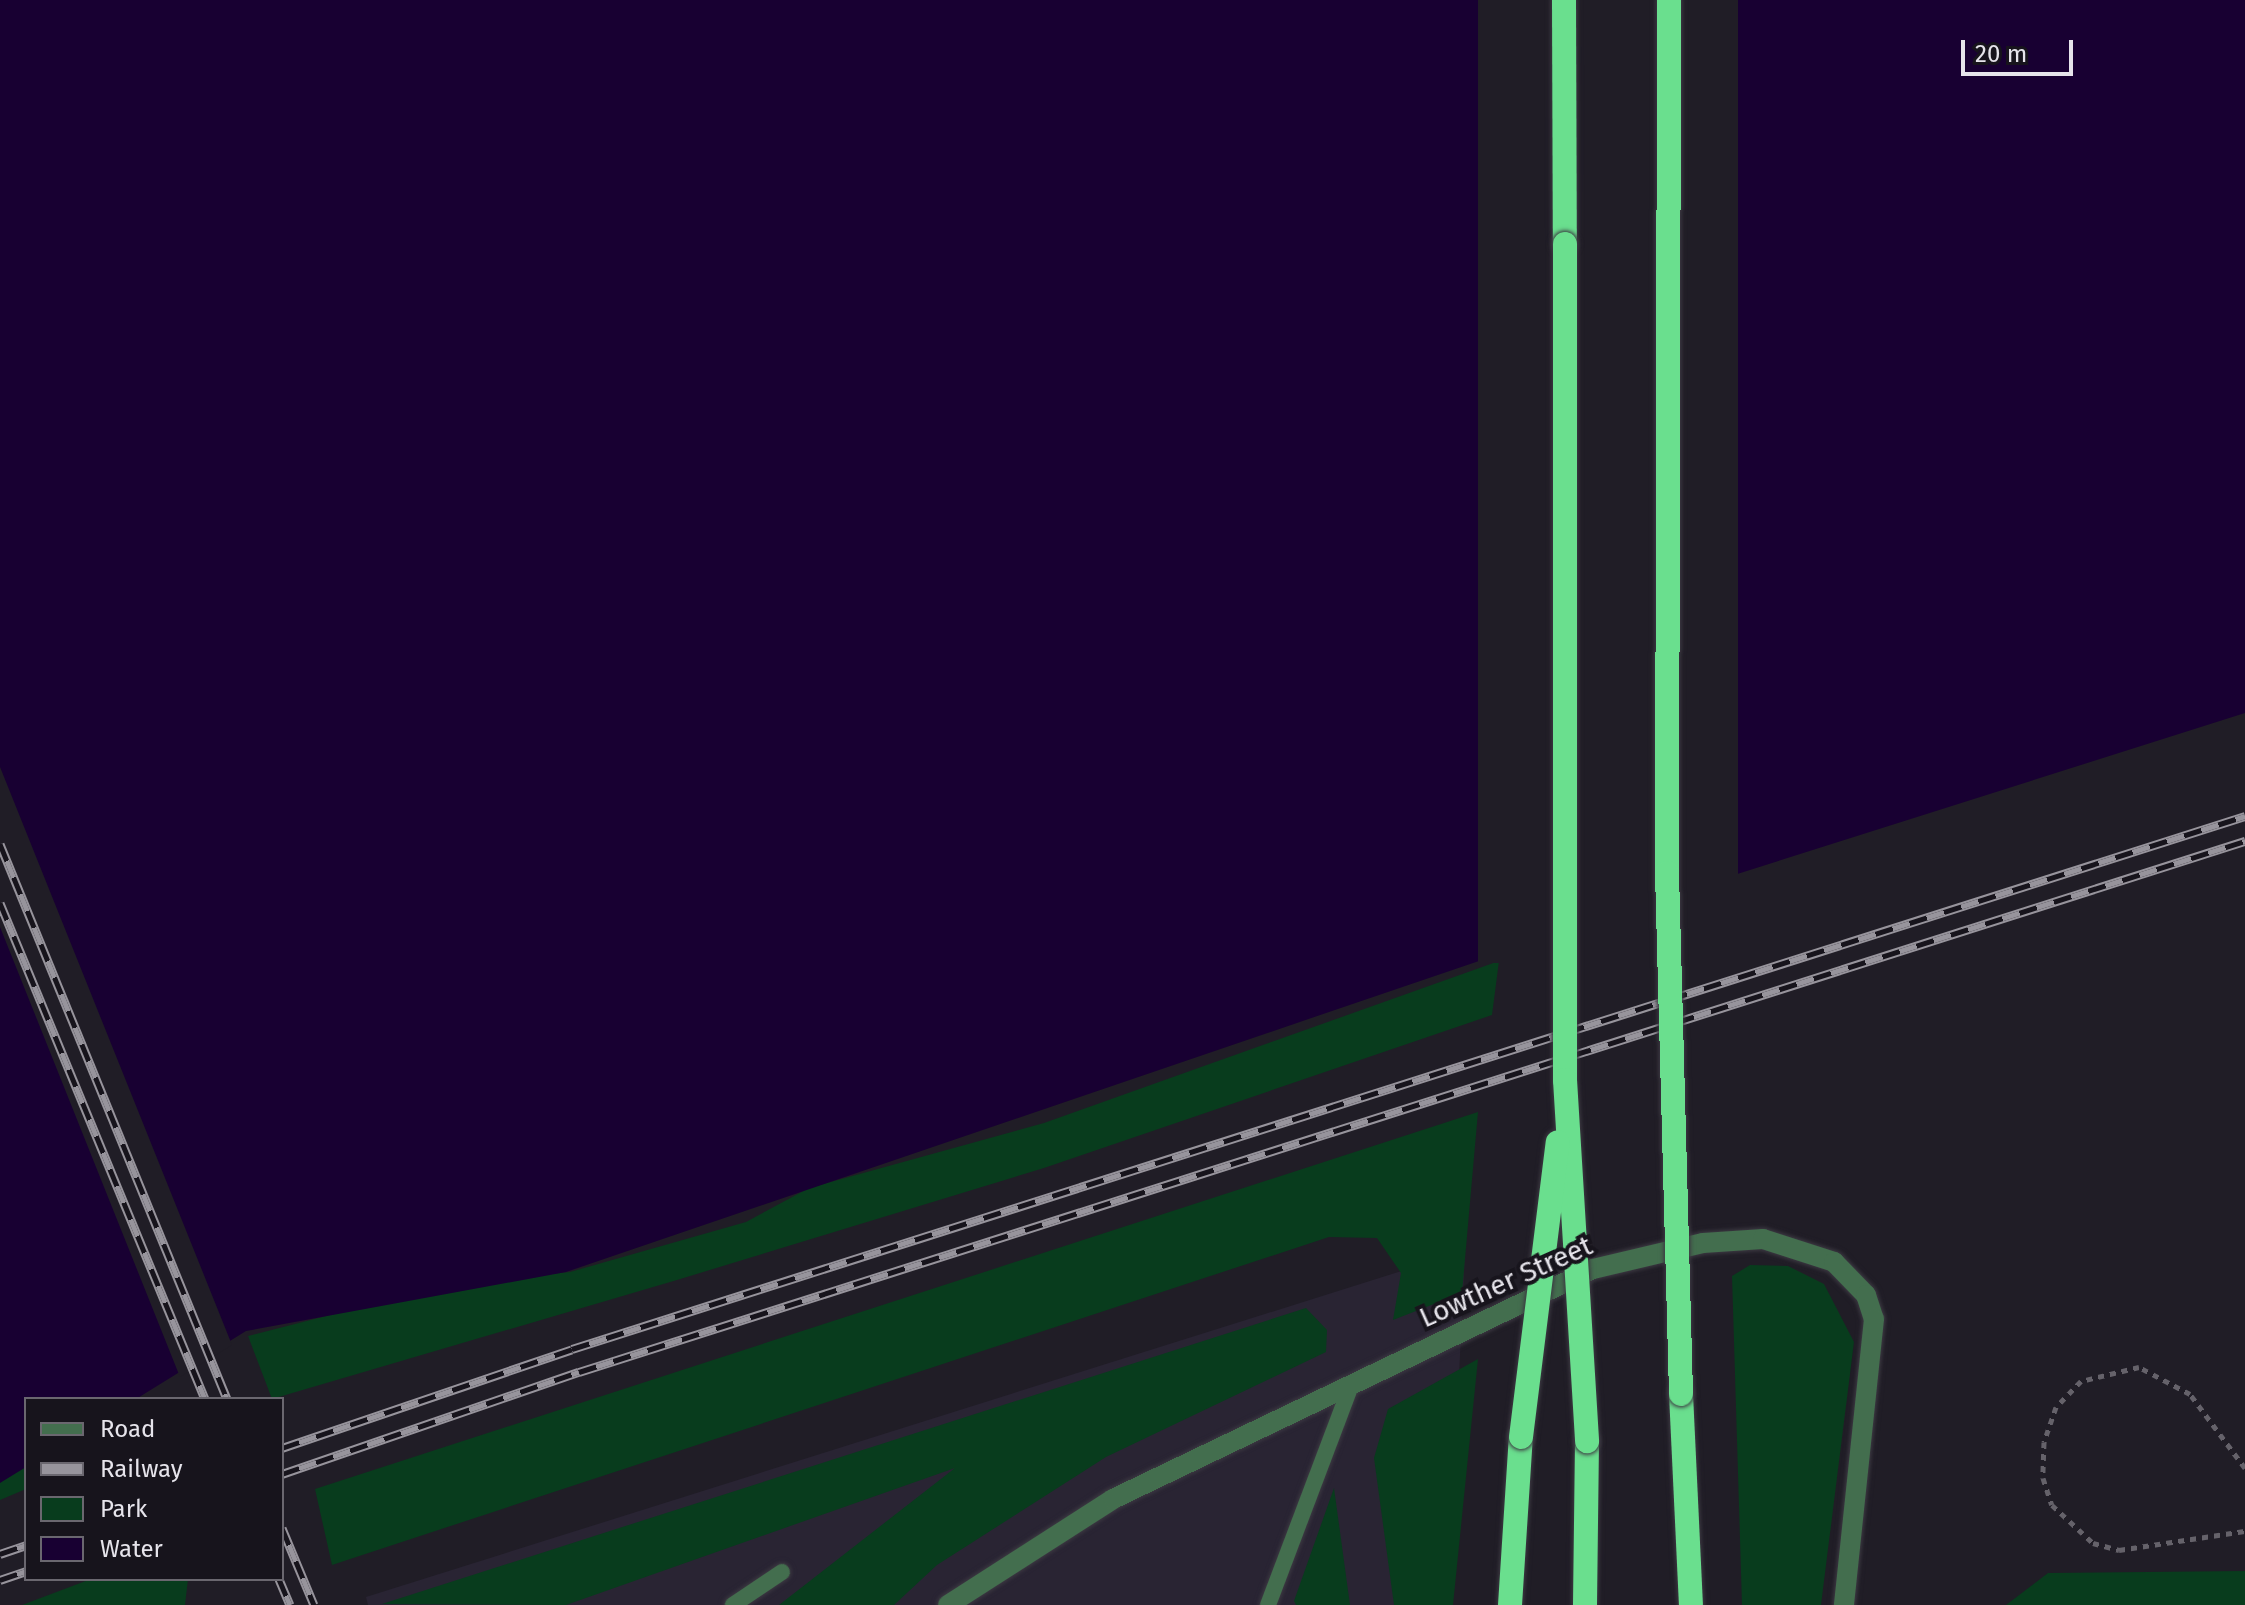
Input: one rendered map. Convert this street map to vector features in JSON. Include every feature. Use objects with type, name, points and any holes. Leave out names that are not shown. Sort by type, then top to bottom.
[{"type":"highway","points":[[1564,0],[1565,1080],[1587,1441],[1585,1605]]},
{"type":"highway","points":[[1669,0],[1667,873],[1681,1394],[1691,1605]]},
{"type":"highway","points":[[1510,1605],[1521,1437],[1565,1080]]},
{"type":"highway","points":[[1680,1605],[1681,1394]]},
{"type":"street","name":"Lowther Street","points":[[948,1605],[1113,1499],[1349,1391],[1593,1269],[1703,1243],[1797,1245],[1854,1277],[1874,1319],[1844,1605]]},
{"type":"lane","points":[[1268,1605],[1349,1391]]},
{"type":"lane","points":[[733,1605],[782,1572]]},
{"type":"path","points":[[2245,1468],[2190,1394],[2139,1367],[2081,1381],[2056,1407],[2044,1442],[2043,1478],[2052,1505],[2093,1543],[2119,1550],[2245,1531]]},
{"type":"shaded area","points":[[1465,1251],[1448,1605],[368,1605],[366,1597]]},
{"type":"green space","points":[[1499,961],[1492,1015],[1044,1168],[677,1280],[279,1397],[271,1397],[248,1336],[451,1284],[570,1272],[746,1222],[809,1188],[1044,1123]]},
{"type":"green space","points":[[1478,1112],[1462,1293],[1393,1320],[1401,1273],[1377,1238],[1329,1237],[332,1565],[315,1489]]},
{"type":"green space","points":[[1750,1265],[1788,1266],[1824,1284],[1854,1342],[1821,1605],[1742,1605],[1732,1276]]},
{"type":"green space","points":[[1306,1308],[1327,1330],[1326,1352],[1106,1457],[937,1565],[894,1605],[779,1605],[955,1468],[566,1605],[382,1604]]},
{"type":"green space","points":[[1478,1359],[1453,1605],[1394,1605],[1374,1458],[1388,1409]]},
{"type":"green space","points":[[24,1415],[24,1490],[0,1500],[0,1423]]},
{"type":"green space","points":[[1334,1488],[1350,1605],[1296,1605],[1294,1601]]},
{"type":"green space","points":[[2245,1571],[2245,1605],[2006,1605],[2048,1573]]},
{"type":"green space","points":[[86,1581],[188,1581],[185,1605],[22,1605]]},
{"type":"water","points":[[0,0],[2245,0],[2245,713],[1693,888],[566,1272],[246,1331],[139,1397],[24,1397],[24,1468],[0,1483]]},
{"type":"pier","points":[[1478,0],[1738,0],[1738,963],[1478,963]]},
{"type":"pier","points":[[0,767],[232,1345],[180,1377],[0,927]]},
{"type":"railway","points":[[284,1447],[572,1349],[2245,816]]},
{"type":"railway","points":[[284,1473],[579,1372],[2245,841]]},
{"type":"railway","points":[[0,844],[226,1397]]},
{"type":"railway","points":[[0,903],[204,1397]]},
{"type":"railway","points":[[284,1533],[314,1605]]},
{"type":"railway","points":[[0,1554],[24,1546]]},
{"type":"railway","points":[[0,1580],[24,1572]]},
{"type":"railway","points":[[280,1581],[290,1605]]}]
